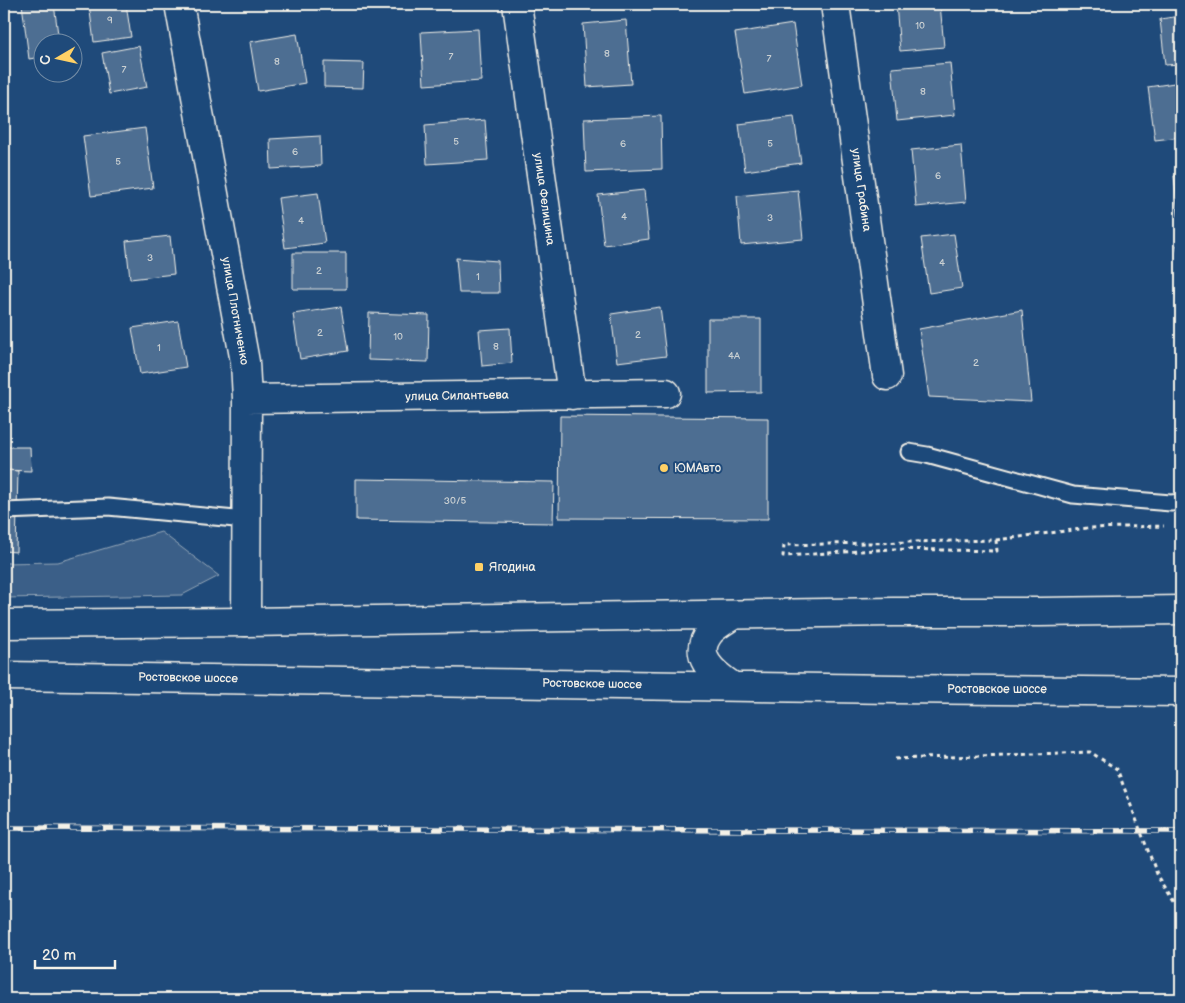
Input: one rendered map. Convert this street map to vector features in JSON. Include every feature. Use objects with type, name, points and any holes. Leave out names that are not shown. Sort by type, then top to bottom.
[{"type":"main road","name":"улица Плотниченко","points":[[179,4],[244,362],[247,399],[246,622]]},
{"type":"main road","name":"улица Фелицина","points":[[516,4],[572,395]]},
{"type":"main road","name":"улица Грабина","points":[[835,4],[887,376]]},
{"type":"main road","name":"улица Силантьева","points":[[247,399],[666,393]]},
{"type":"main road","points":[[4,624],[1181,610]]},
{"type":"main road","points":[[732,686],[715,674],[706,663],[703,651],[704,642],[711,630],[733,615]]},
{"type":"main road","name":"Ростовское шоссе","points":[[4,676],[1181,692]]},
{"type":"lane","points":[[909,452],[927,455],[1073,495],[1171,503],[1181,502]]},
{"type":"lane","points":[[4,512],[108,508],[246,520]]},
{"type":"path","points":[[996,540],[997,551],[892,548],[783,556],[784,545],[996,540],[1088,528],[1172,525]]},
{"type":"path","points":[[895,759],[1090,752],[1117,769],[1157,874],[1181,913]]},
{"type":"shaded area","points":[[161,532],[219,576],[182,595],[4,598],[4,563],[58,562]]},
{"type":"building","points":[[22,4],[54,4],[58,32],[32,32],[32,59],[29,59]]},
{"type":"building","points":[[89,4],[126,4],[131,37],[94,42]]},
{"type":"building","points":[[896,4],[940,4],[944,47],[900,51]]},
{"type":"building","points":[[1181,16],[1181,64],[1165,65],[1160,19]]},
{"type":"building","points":[[626,20],[631,84],[587,87],[583,24]]},
{"type":"building","points":[[793,24],[802,85],[745,94],[735,33]]},
{"type":"building","points":[[478,29],[481,81],[424,85],[421,32]]},
{"type":"building","points":[[297,34],[305,83],[258,91],[250,42]]},
{"type":"building","points":[[139,46],[147,87],[109,94],[102,53]]},
{"type":"building","points":[[324,62],[364,63],[363,88],[324,87]]},
{"type":"building","points":[[950,63],[955,115],[897,121],[892,68]]},
{"type":"building","points":[[1181,82],[1181,137],[1155,140],[1148,87]]},
{"type":"building","points":[[661,116],[662,169],[586,172],[584,119]]},
{"type":"building","points":[[794,117],[801,163],[745,171],[739,124]]},
{"type":"building","points":[[485,120],[488,160],[427,164],[425,125]]},
{"type":"building","points":[[145,128],[153,188],[91,196],[83,136]]},
{"type":"building","points":[[320,136],[321,166],[271,169],[270,139]]},
{"type":"building","points":[[961,145],[966,202],[916,207],[911,150]]},
{"type":"building","points":[[1181,175],[1181,222],[1179,223],[1174,176]]},
{"type":"building","points":[[644,190],[649,239],[604,245],[598,195]]},
{"type":"building","points":[[798,190],[803,239],[741,245],[737,196]]},
{"type":"building","points":[[318,193],[325,243],[285,248],[278,198]]},
{"type":"building","points":[[954,234],[962,288],[929,293],[921,238]]},
{"type":"building","points":[[170,236],[174,274],[130,279],[126,241]]},
{"type":"building","points":[[1181,244],[1181,267],[1177,245]]},
{"type":"building","points":[[293,253],[346,253],[346,289],[293,289]]},
{"type":"building","points":[[456,258],[498,261],[499,293],[459,293]]},
{"type":"building","points":[[1181,290],[1181,331],[1180,331],[1176,291]]},
{"type":"building","points":[[341,307],[348,351],[300,359],[293,314]]},
{"type":"building","points":[[660,307],[666,356],[617,362],[611,314]]},
{"type":"building","points":[[1022,310],[1031,402],[929,397],[919,329]]},
{"type":"building","points":[[369,313],[429,315],[428,362],[368,360]]},
{"type":"building","points":[[708,319],[761,319],[761,392],[708,393]]},
{"type":"building","points":[[178,321],[186,367],[140,374],[132,328]]},
{"type":"building","points":[[510,328],[512,363],[482,366],[479,330]]},
{"type":"building","name":"ЮМАвто","points":[[560,416],[768,418],[768,519],[559,518]]},
{"type":"building","points":[[4,447],[30,447],[31,471],[4,470]]},
{"type":"building","points":[[4,470],[18,471],[16,552],[4,551]]},
{"type":"building","points":[[356,479],[554,482],[553,523],[356,520]]},
{"type":"railway","points":[[4,828],[1181,831]]},
{"type":"place","name":"ЮМАвто","points":[[664,468]]},
{"type":"place","name":"Ягодина","points":[[479,567]]}]
